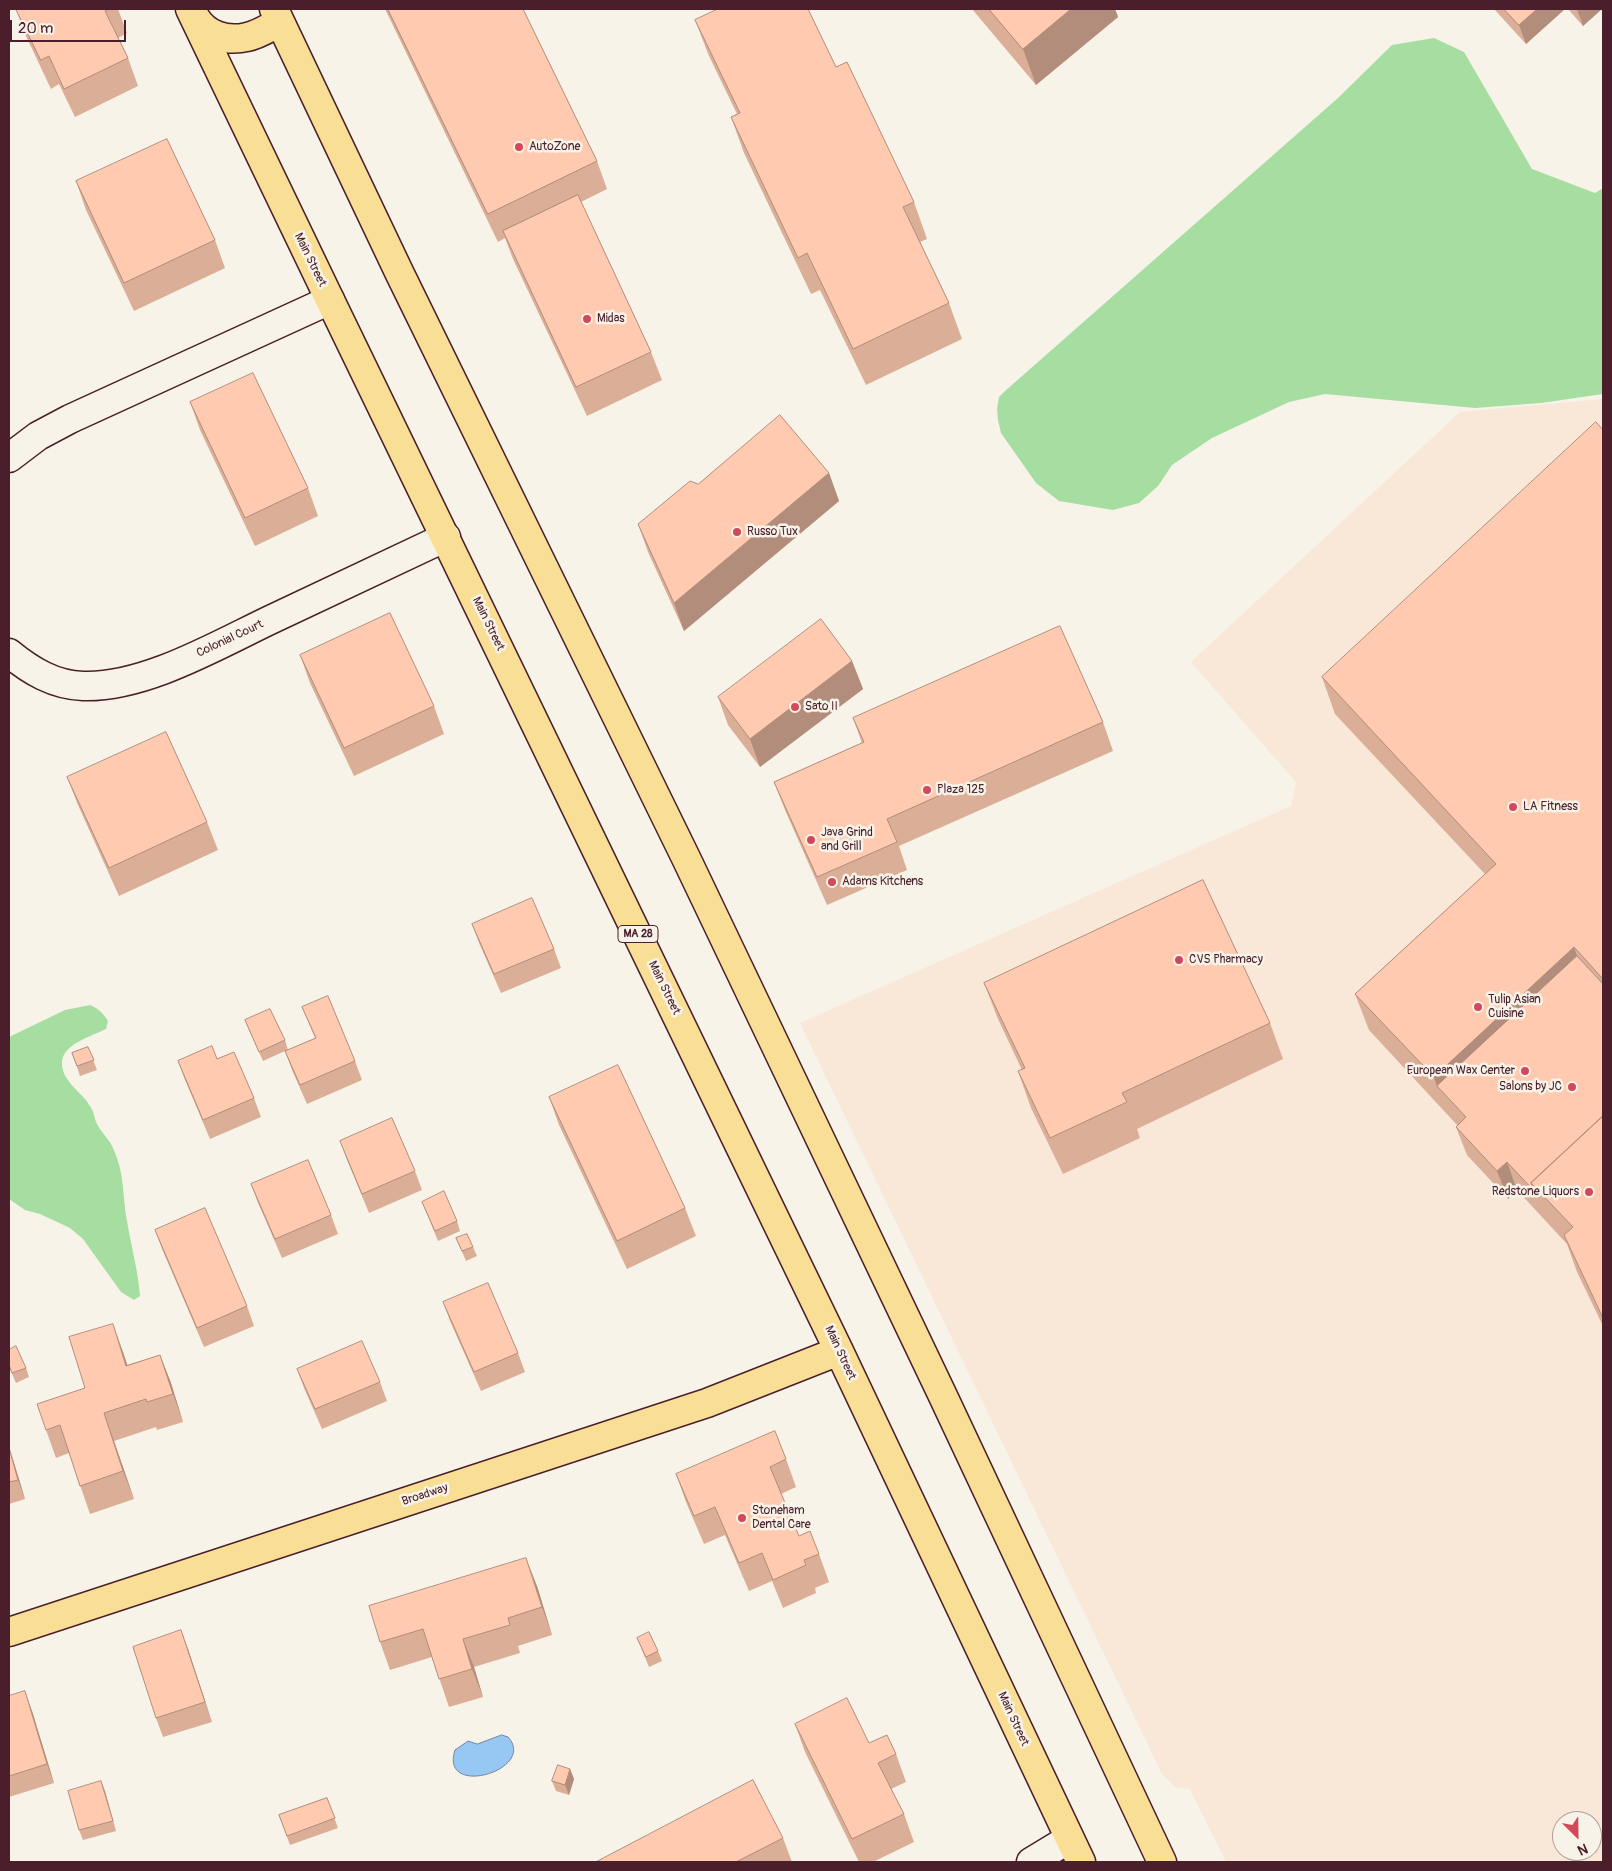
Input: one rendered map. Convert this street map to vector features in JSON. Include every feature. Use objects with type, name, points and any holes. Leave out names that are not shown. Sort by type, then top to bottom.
[{"type":"main road","points":[[190,9],[199,23],[208,31],[230,39],[249,37],[277,15],[399,272],[686,858],[946,1402],[1162,1862]]},
{"type":"main road","name":"Main Street","points":[[190,9],[839,1351],[1075,1851]]},
{"type":"main road","name":"Broadway","points":[[9,1632],[707,1403],[839,1351]]},
{"type":"street","points":[[9,458],[38,436],[70,419],[330,300]]},
{"type":"street","name":"Colonial Court","points":[[9,653],[30,670],[57,682],[82,686],[105,685],[132,679],[161,670],[212,648],[446,537]]},
{"type":"street","points":[[1031,1862],[1075,1851]]},
{"type":"shaded area","points":[[1603,399],[1603,1862],[1226,1862],[1190,1789],[1175,1787],[1162,1774],[800,1023],[1291,806],[1296,782],[1191,662],[1460,412]]},
{"type":"green space","points":[[1434,38],[1464,52],[1532,169],[1595,193],[1603,188],[1603,394],[1541,403],[1475,408],[1325,394],[1289,402],[1212,438],[1172,465],[1158,486],[1139,503],[1113,510],[1059,501],[1036,483],[1001,433],[997,409],[999,397],[1338,98],[1392,45]]},
{"type":"green space","points":[[90,1005],[102,1013],[108,1021],[106,1029],[79,1041],[67,1050],[62,1062],[63,1069],[68,1081],[91,1108],[97,1124],[112,1146],[119,1165],[139,1286],[140,1296],[134,1300],[121,1292],[83,1239],[70,1228],[40,1214],[25,1210],[9,1199],[9,1037],[65,1010]]},
{"type":"water","points":[[502,1735],[508,1737],[514,1749],[510,1760],[500,1769],[487,1774],[473,1776],[461,1773],[454,1765],[455,1750],[468,1741],[477,1744]]},
{"type":"building","points":[[16,9],[109,9],[105,11],[128,58],[64,89],[49,56],[41,60]]},
{"type":"building","name":"AutoZone","points":[[388,9],[523,9],[597,161],[488,214]]},
{"type":"building","points":[[718,9],[808,9],[836,67],[847,62],[914,202],[903,207],[949,303],[853,349],[807,253],[798,258],[731,117],[740,113],[695,20]]},
{"type":"building","points":[[989,9],[1071,9],[1023,49]]},
{"type":"building","points":[[1504,9],[1537,9],[1519,25]]},
{"type":"building","points":[[167,139],[215,240],[124,283],[76,181]]},
{"type":"building","name":"Midas","points":[[578,195],[651,352],[576,387],[503,231]]},
{"type":"building","points":[[253,373],[308,488],[245,518],[190,402]]},
{"type":"building","name":"Russo Tux","points":[[780,415],[829,473],[674,603],[638,524],[690,481],[698,484]]},
{"type":"building","name":"LA Fitness","points":[[1596,422],[1603,430],[1603,979],[1574,947],[1434,1077],[1355,994],[1496,864],[1322,677]]},
{"type":"building","points":[[390,613],[434,706],[344,748],[300,655]]},
{"type":"building","points":[[821,619],[852,661],[750,739],[718,697]]},
{"type":"building","name":"Plaza 125","points":[[1060,626],[1103,722],[887,819],[897,842],[817,877],[774,782],[864,742],[853,718]]},
{"type":"building","points":[[166,732],[207,822],[109,868],[67,777]]},
{"type":"building","name":"CVS Pharmacy","points":[[1203,880],[1270,1023],[1122,1093],[1127,1102],[1050,1138],[1018,1071],[1025,1068],[984,983]]},
{"type":"building","points":[[532,898],[554,949],[494,974],[472,924]]},
{"type":"building","points":[[1577,956],[1603,984],[1603,1116],[1531,1183],[1534,1191],[1507,1162],[1497,1171],[1456,1127],[1466,1117],[1437,1086]]},
{"type":"building","points":[[328,996],[355,1061],[300,1085],[285,1051],[316,1038],[302,1007]]},
{"type":"building","points":[[270,1009],[285,1040],[259,1052],[245,1020]]},
{"type":"building","points":[[212,1046],[217,1059],[234,1052],[254,1098],[203,1120],[178,1061]]},
{"type":"building","points":[[88,1047],[94,1060],[77,1066],[72,1053]]},
{"type":"building","points":[[618,1065],[685,1208],[617,1241],[549,1097]]},
{"type":"building","points":[[1603,1116],[1603,1318],[1564,1235],[1573,1227],[1531,1183]]},
{"type":"building","points":[[392,1118],[415,1171],[362,1194],[340,1141]]},
{"type":"building","points":[[308,1160],[331,1215],[275,1239],[251,1184]]},
{"type":"building","points":[[444,1191],[457,1221],[435,1231],[422,1202]]},
{"type":"building","points":[[205,1208],[247,1306],[197,1328],[155,1230]]},
{"type":"building","points":[[467,1234],[473,1247],[462,1251],[456,1238]]},
{"type":"building","points":[[488,1283],[518,1353],[474,1372],[443,1302]]},
{"type":"building","points":[[113,1324],[126,1366],[160,1355],[173,1394],[147,1402],[146,1399],[104,1413],[123,1471],[80,1486],[60,1425],[46,1430],[37,1404],[85,1388],[69,1337]]},
{"type":"building","points":[[362,1341],[380,1382],[315,1409],[297,1369]]},
{"type":"building","points":[[16,1346],[26,1368],[12,1373],[9,1365],[9,1350]]},
{"type":"building","name":"Stoneham Dental Care","points":[[775,1431],[786,1459],[770,1467],[799,1536],[810,1531],[819,1554],[804,1560],[806,1565],[773,1580],[762,1553],[739,1563],[715,1507],[694,1516],[676,1474]]},
{"type":"building","points":[[9,1448],[18,1480],[9,1482]]},
{"type":"building","points":[[526,1558],[542,1607],[508,1618],[510,1625],[463,1639],[472,1669],[439,1679],[423,1629],[380,1642],[369,1606]]},
{"type":"building","points":[[181,1630],[205,1702],[156,1718],[133,1647]]},
{"type":"building","points":[[649,1632],[658,1651],[646,1657],[637,1638]]},
{"type":"building","points":[[25,1691],[47,1764],[9,1776],[9,1696]]},
{"type":"building","points":[[847,1698],[869,1743],[887,1735],[896,1754],[878,1763],[904,1814],[852,1839],[795,1724]]},
{"type":"building","points":[[558,1765],[570,1769],[565,1785],[552,1781]]},
{"type":"building","points":[[753,1780],[783,1838],[736,1862],[596,1862]]},
{"type":"building","points":[[101,1781],[113,1821],[79,1830],[68,1791]]},
{"type":"building","points":[[327,1798],[335,1818],[287,1836],[279,1815]]},
{"type":"place","name":"AutoZone","points":[[519,147]]},
{"type":"place","name":"Midas","points":[[587,319]]},
{"type":"place","name":"Russo Tux","points":[[737,532]]},
{"type":"place","name":"Sato II","points":[[795,707]]},
{"type":"place","name":"Plaza 125","points":[[927,790]]},
{"type":"place","name":"LA Fitness","points":[[1513,807]]},
{"type":"place","name":"Java Grind and Grill","points":[[811,840]]},
{"type":"place","name":"Adams Kitchens","points":[[832,882]]},
{"type":"place","name":"CVS Pharmacy","points":[[1179,960]]},
{"type":"place","name":"Tulip Asian Cuisine","points":[[1478,1007]]},
{"type":"place","name":"European Wax Center","points":[[1525,1071]]},
{"type":"place","name":"Salons by JC","points":[[1572,1087]]},
{"type":"place","name":"Redstone Liquors","points":[[1589,1192]]},
{"type":"place","name":"Stoneham Dental Care","points":[[742,1518]]}]
